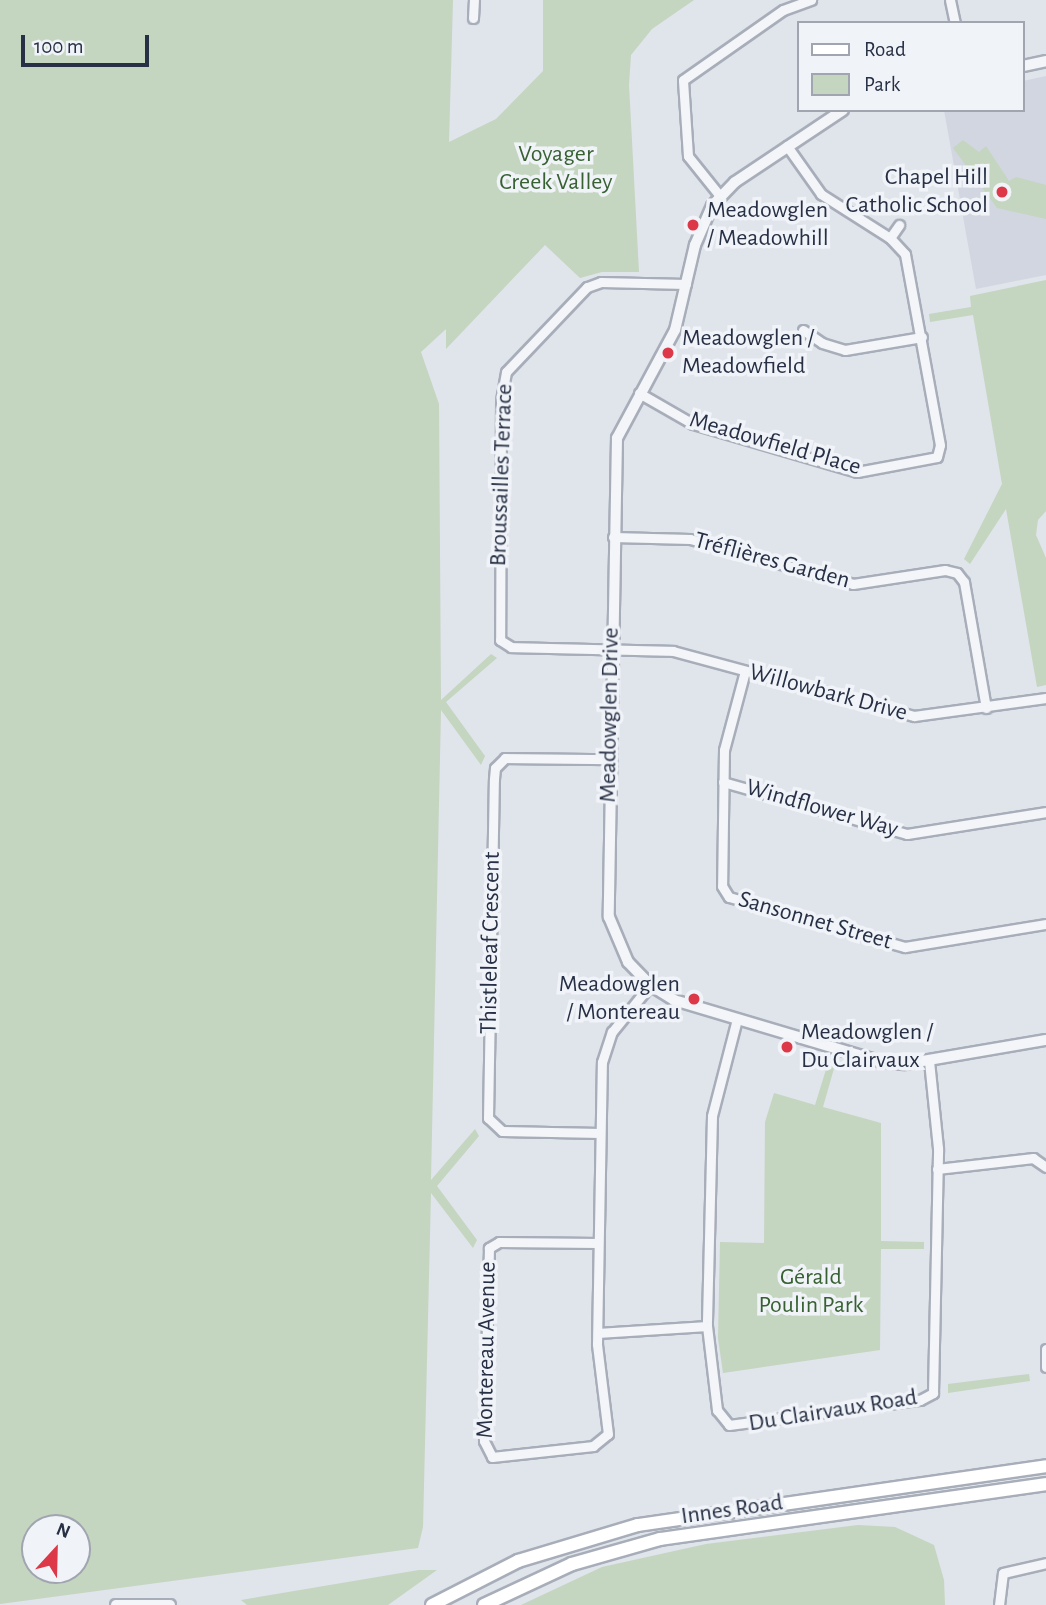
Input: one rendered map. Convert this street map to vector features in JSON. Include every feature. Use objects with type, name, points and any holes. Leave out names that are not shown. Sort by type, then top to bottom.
[{"type":"main road","name":"Innes Road","points":[[432,1605],[518,1561],[638,1525],[1046,1466]]},
{"type":"main road","name":"Innes Road","points":[[484,1605],[572,1564],[660,1539],[1046,1484]]},
{"type":"street","points":[[473,18],[474,0]]},
{"type":"street","points":[[720,195],[694,168],[686,150],[682,80],[783,10],[811,0]]},
{"type":"street","points":[[950,0],[955,21]]},
{"type":"street","points":[[1025,66],[1046,61]]},
{"type":"street","name":"Meadowglen Drive","points":[[840,112],[787,146],[720,195],[698,233],[675,330],[639,393],[615,446],[609,917],[628,962],[650,985],[674,1000],[879,1061],[929,1060],[1046,1040]]},
{"type":"street","name":"Meadowfield Place","points":[[639,393],[699,427],[857,472],[928,462],[937,457],[940,445],[909,264],[890,238],[821,194],[787,146]]},
{"type":"street","points":[[890,238],[899,226]]},
{"type":"street","name":"Broussailles Terrace","points":[[611,648],[512,647],[500,640],[503,381],[522,351],[587,287],[601,282],[686,284]]},
{"type":"street","points":[[803,330],[822,343],[845,350],[922,337]]},
{"type":"street","name":"Tréflières Garden","points":[[613,537],[691,538],[853,584],[945,570],[957,573],[964,582],[986,708]]},
{"type":"street","name":"Willowbark Drive","points":[[611,648],[673,650],[895,714],[933,717],[1046,698]]},
{"type":"street","name":"Sansonnet Street","points":[[745,671],[726,739],[723,782],[722,886],[734,900],[905,947],[1046,924]]},
{"type":"street","name":"Thistleleaf Crescent","points":[[600,1133],[502,1131],[488,1118],[494,779],[495,768],[505,758],[609,759]]},
{"type":"street","name":"Windflower Way","points":[[723,782],[907,834],[1046,812]]},
{"type":"street","name":"Montereau Avenue","points":[[598,1243],[499,1242],[489,1248],[484,1441],[488,1454],[498,1459],[605,1441],[609,1428],[598,1333],[602,1062],[607,1041],[650,985]]},
{"type":"street","name":"Du Clairvaux Road","points":[[737,1019],[712,1116],[707,1326],[718,1410],[729,1425],[928,1398],[935,1387],[937,1169],[929,1060]]},
{"type":"street","points":[[937,1169],[1033,1158],[1046,1167]]},
{"type":"street","points":[[598,1333],[707,1326]]},
{"type":"street","points":[[1046,1349],[1046,1367]]},
{"type":"street","points":[[999,1605],[1003,1573],[1046,1563]]},
{"type":"street","points":[[116,1605],[170,1605]]},
{"type":"shaded area","name":"Chapel Hill Catholic School","points":[[1046,76],[1046,275],[976,289],[944,112],[1025,112],[1025,81]]},
{"type":"green space","name":"Voyager Creek Valley","points":[[0,0],[453,0],[449,142],[496,119],[543,71],[543,0],[694,0],[652,29],[631,55],[629,85],[639,272],[602,272],[580,278],[545,245],[446,349],[446,329],[421,352],[439,404],[441,700],[491,654],[497,658],[446,702],[485,756],[481,765],[441,710],[431,1180],[475,1129],[479,1136],[437,1186],[477,1240],[473,1248],[431,1193],[423,1527],[418,1548],[0,1604]]},
{"type":"green space","points":[[963,140],[979,152],[986,146],[1009,181],[1016,177],[1046,185],[1046,219],[997,208],[953,148]]},
{"type":"green space","points":[[1046,280],[1046,511],[1038,520],[1036,535],[1046,558],[1046,685],[1037,687],[1006,509],[970,564],[964,559],[1002,484],[973,315],[930,322],[929,314],[971,307],[970,296]]},
{"type":"green space","name":"Gérald Poulin Park","points":[[828,1063],[835,1065],[823,1107],[881,1123],[881,1241],[924,1242],[924,1249],[881,1249],[880,1350],[723,1373],[718,1338],[720,1242],[764,1243],[765,1122],[774,1093],[815,1105]]},
{"type":"green space","points":[[1029,1374],[1030,1381],[948,1393],[948,1384]]},
{"type":"green space","points":[[858,1525],[895,1527],[934,1545],[944,1580],[945,1605],[521,1605],[602,1567],[706,1544]]},
{"type":"green space","points":[[419,1570],[437,1570],[388,1605],[247,1605],[241,1600]]},
{"type":"place","name":"Chapel Hill Catholic School","points":[[1002,192]]},
{"type":"place","name":"Meadowglen / Meadowhill","points":[[693,225]]},
{"type":"place","name":"Meadowglen / Meadowfield","points":[[668,353]]},
{"type":"place","name":"Meadowglen / Montereau","points":[[694,999]]},
{"type":"place","name":"Meadowglen / Du Clairvaux","points":[[787,1047]]}]
